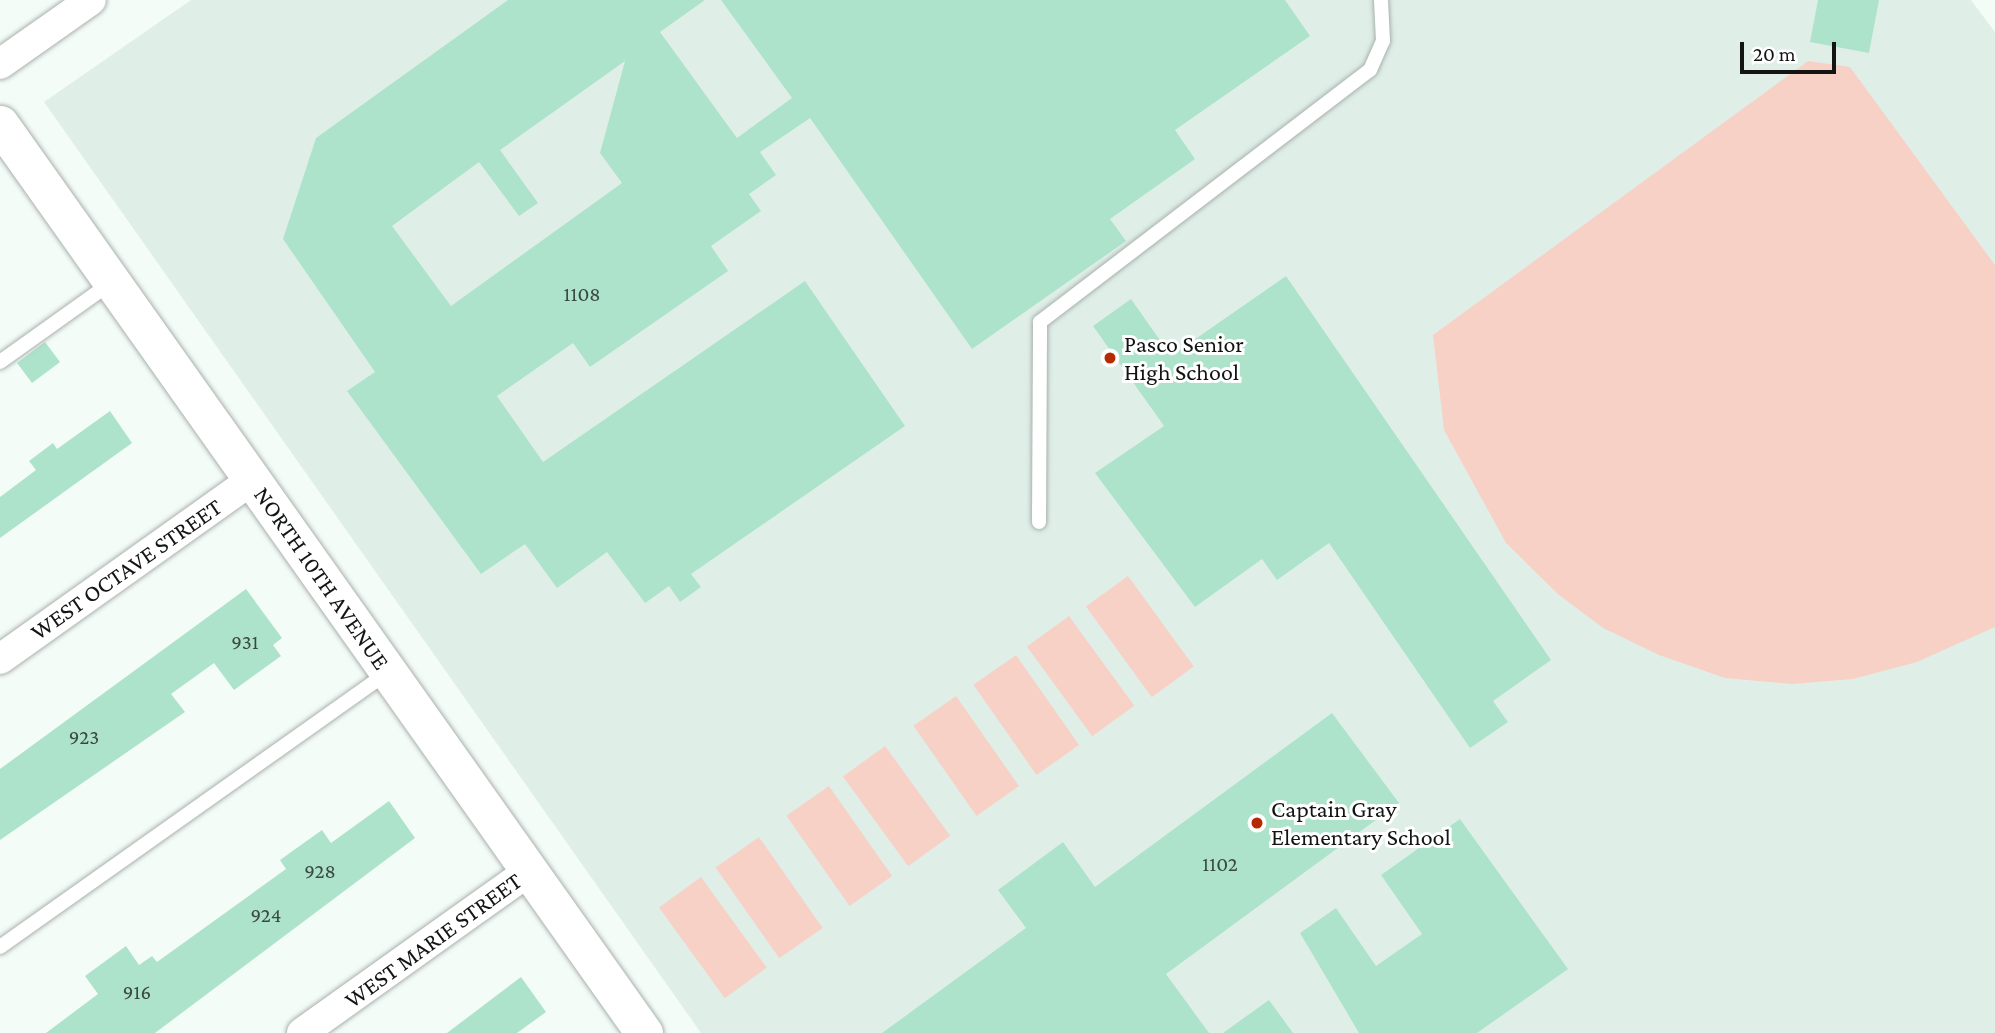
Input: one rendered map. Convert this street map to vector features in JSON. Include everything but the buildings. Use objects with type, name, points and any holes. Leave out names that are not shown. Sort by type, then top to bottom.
[{"type":"street","points":[[0,64],[91,0]]},
{"type":"street","name":"NORTH 10TH AVENUE","points":[[0,124],[644,1033]]},
{"type":"street","name":"WEST OCTAVE STREET","points":[[0,659],[252,480]]},
{"type":"street","name":"WEST MARIE STREET","points":[[302,1033],[529,871]]},
{"type":"lane","points":[[1040,522],[1040,322],[1370,69],[1383,41],[1381,0]]},
{"type":"lane","points":[[0,362],[112,282]]},
{"type":"lane","points":[[0,947],[389,673]]},
{"type":"shaded area","name":"Pasco Senior High School","points":[[191,0],[1971,0],[1995,32],[1995,1033],[701,1033],[44,102]]},
{"type":"shaded area","points":[[1808,61],[1850,67],[1995,265],[1995,627],[1917,662],[1853,679],[1792,684],[1725,678],[1659,655],[1603,628],[1559,595],[1506,543],[1444,430],[1433,335]]},
{"type":"shaded area","points":[[1128,576],[1194,667],[1152,697],[1086,607]]},
{"type":"shaded area","points":[[1069,616],[1134,706],[1092,736],[1027,647]]},
{"type":"shaded area","points":[[1016,655],[1079,745],[1036,775],[973,685]]},
{"type":"shaded area","points":[[956,696],[1019,786],[976,816],[913,726]]},
{"type":"shaded area","points":[[885,746],[950,836],[908,866],[843,777]]},
{"type":"shaded area","points":[[829,786],[892,876],[849,906],[786,816]]},
{"type":"shaded area","points":[[759,837],[823,928],[779,958],[716,867]]},
{"type":"shaded area","points":[[701,877],[767,968],[725,998],[659,908]]},
{"type":"place","name":"Pasco Senior High School","points":[[1110,358]]},
{"type":"place","name":"Captain Gray Elementary School","points":[[1257,823]]}]
